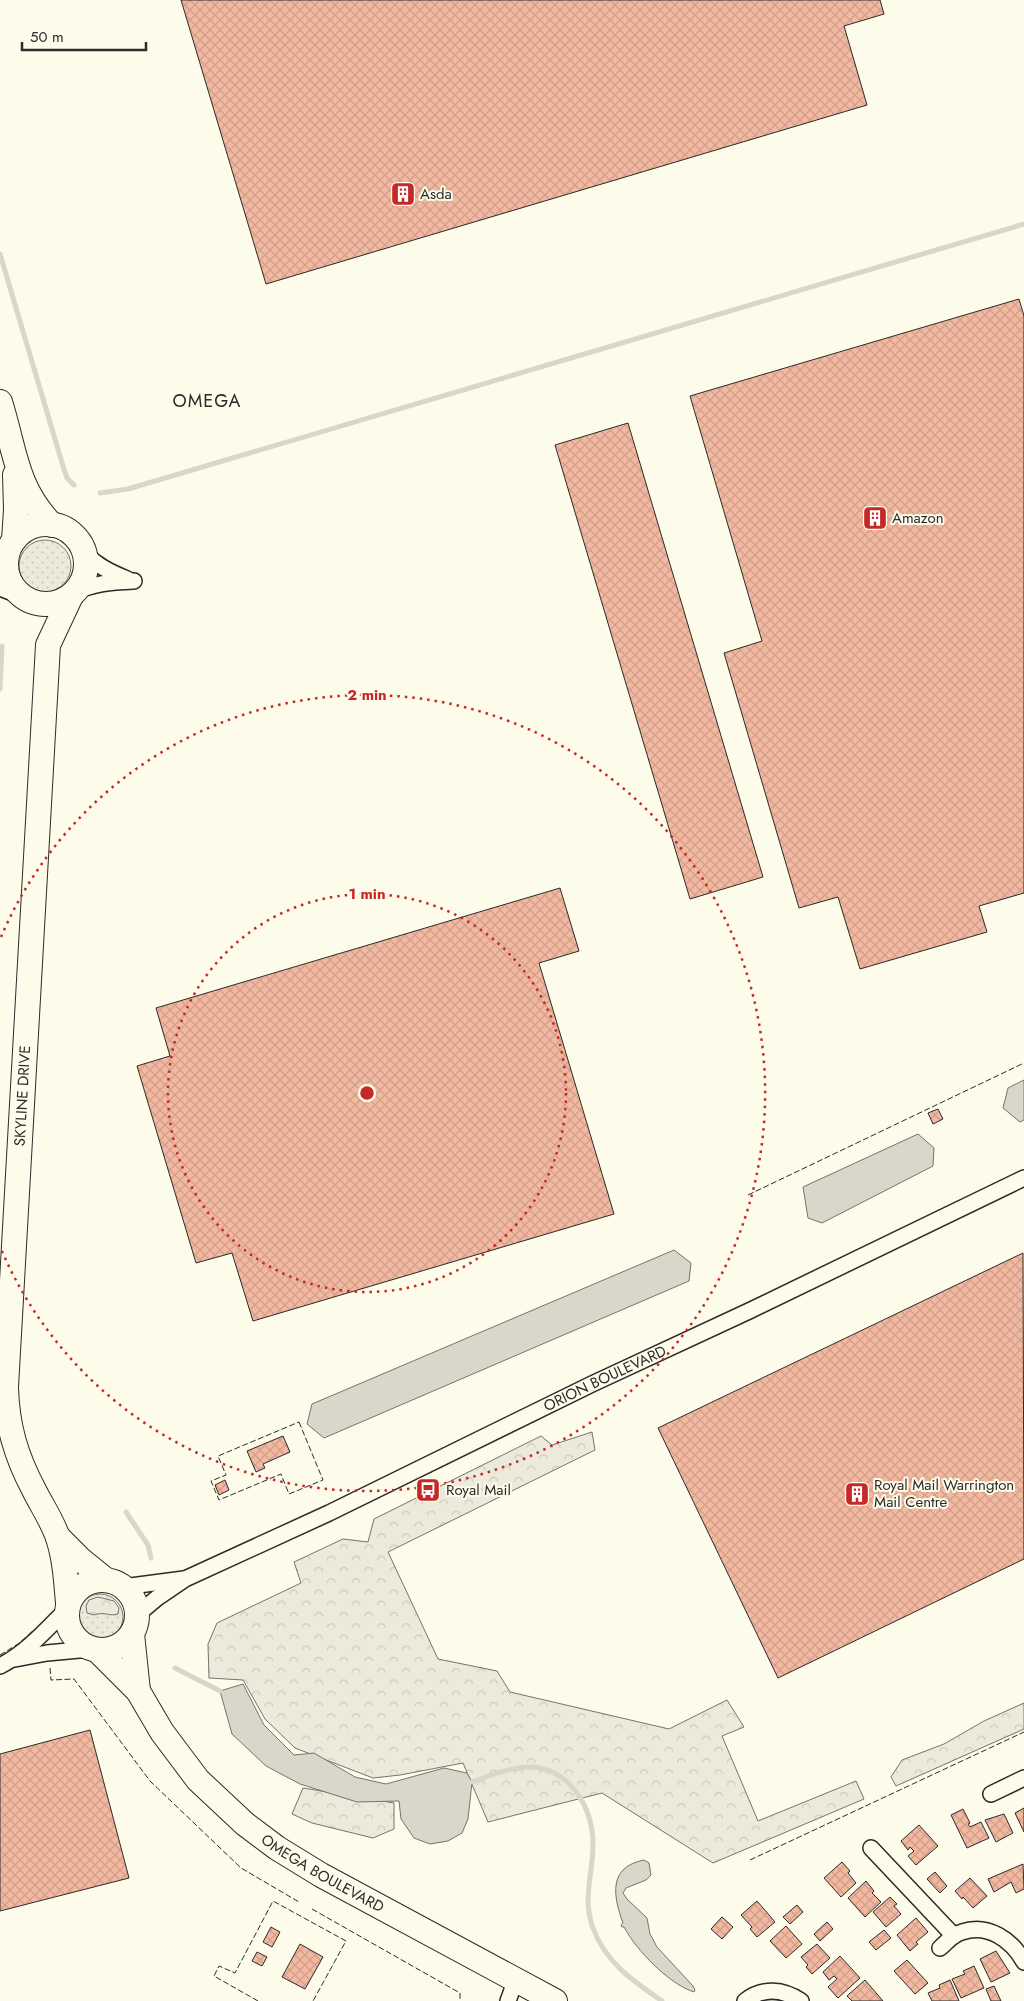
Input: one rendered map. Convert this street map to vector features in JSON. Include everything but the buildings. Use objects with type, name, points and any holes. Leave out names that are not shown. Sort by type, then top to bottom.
[{"type":"main road","points":[[0,402],[15,461],[29,496],[41,514],[52,525]]},
{"type":"main road","points":[[8,549],[22,532],[32,527],[42,524],[63,528],[73,534],[84,552],[85,573],[81,584],[63,600],[51,604],[39,604],[16,594],[7,573],[6,562],[8,549],[16,510],[15,461]]},
{"type":"main road","name":"SKYLINE DRIVE","points":[[16,594],[48,645]]},
{"type":"main road","name":"SKYLINE DRIVE","points":[[67,1606],[65,1568],[58,1537],[18,1458],[9,1423],[6,1387],[48,645],[72,594]]},
{"type":"main road","name":"SKYLINE DRIVE","points":[[58,1537],[80,1559],[115,1583]]},
{"type":"main road","points":[[94,1580],[115,1583],[131,1594],[136,1604],[135,1624],[126,1642],[117,1648],[94,1650],[79,1643],[71,1634],[67,1622],[67,1606],[74,1593],[83,1585],[94,1580]]},
{"type":"main road","name":"OMEGA BOULEVARD","points":[[135,1624],[138,1691]]},
{"type":"main road","name":"OMEGA BOULEVARD","points":[[94,1650],[138,1691],[162,1732],[198,1780],[245,1824],[277,1848],[512,1990],[548,1999]]},
{"type":"street","points":[[72,594],[101,583],[134,581],[103,568],[84,552]]},
{"type":"street","name":"ORION BOULEVARD","points":[[135,1624],[157,1598],[185,1579],[329,1513],[592,1384],[1024,1178]]},
{"type":"street","name":"ORION BOULEVARD","points":[[115,1583],[185,1579]]},
{"type":"street","points":[[6,1663],[39,1637],[67,1606]]},
{"type":"street","points":[[6,1663],[47,1653],[94,1650]]},
{"type":"street","points":[[991,1794],[1024,1778]]},
{"type":"street","points":[[871,1848],[954,1936]]},
{"type":"street","points":[[940,1948],[962,1932],[972,1930],[995,1933],[1014,1947],[1024,1962]]},
{"type":"street","points":[[745,2001],[761,1992],[774,1991],[791,1995],[801,2001]]},
{"type":"green space","points":[[40,540],[50,540],[64,547],[71,561],[71,571],[64,585],[50,592],[40,592],[30,588],[23,581],[19,571],[19,561],[23,551],[30,544]]},
{"type":"green space","points":[[592,1432],[595,1450],[388,1552],[438,1659],[497,1671],[510,1692],[669,1729],[727,1700],[744,1727],[722,1736],[758,1821],[856,1781],[864,1799],[713,1863],[602,1793],[488,1822],[463,1763],[373,1778],[295,1748],[265,1719],[243,1680],[209,1678],[208,1644],[217,1623],[301,1583],[294,1562],[343,1539],[368,1542],[374,1519],[541,1436],[552,1445]]},
{"type":"green space","points":[[100,1594],[113,1598],[119,1604],[123,1617],[119,1630],[113,1636],[100,1640],[87,1636],[81,1630],[77,1617],[81,1604],[87,1598]]},
{"type":"green space","points":[[98,1597],[114,1601],[119,1608],[118,1614],[94,1615],[87,1613],[86,1606],[89,1600]]},
{"type":"green space","points":[[1024,1703],[1024,1729],[896,1786],[891,1777],[902,1760],[944,1744],[984,1721]]},
{"type":"green space","points":[[303,1788],[394,1803],[394,1829],[373,1838],[312,1823],[292,1814]]},
{"type":"shaded area","points":[[1024,1080],[1024,1120],[1020,1122],[1003,1108],[1008,1088]]},
{"type":"shaded area","points":[[918,1134],[934,1148],[933,1166],[822,1223],[808,1218],[803,1187]]},
{"type":"shaded area","points":[[674,1250],[691,1263],[689,1281],[324,1438],[307,1424],[312,1404]]},
{"type":"shaded area","points":[[243,1684],[264,1725],[294,1755],[314,1753],[355,1777],[386,1784],[444,1768],[467,1773],[472,1782],[468,1819],[462,1833],[448,1841],[430,1844],[414,1838],[401,1819],[399,1801],[357,1802],[300,1784],[266,1766],[232,1734],[220,1691]]},
{"type":"shaded area","points":[[644,1860],[649,1863],[651,1875],[646,1880],[626,1888],[623,1893],[647,1918],[650,1934],[657,1947],[693,1986],[694,1992],[674,1982],[654,1965],[636,1946],[621,1925],[623,1923],[617,1903],[616,1884],[624,1869]]},
{"type":"waterway","points":[[100,493],[128,489],[1024,224]]},
{"type":"waterway","points":[[0,254],[63,466],[67,478],[74,485]]},
{"type":"waterway","points":[[0,689],[2,646]]},
{"type":"waterway","points":[[126,1512],[148,1545],[151,1558]]},
{"type":"waterway","points":[[175,1668],[220,1691]]},
{"type":"waterway","points":[[472,1782],[506,1771],[527,1767],[555,1773],[576,1791],[589,1817],[592,1831],[593,1856],[588,1907],[593,1928],[598,1940],[612,1961],[662,2001]]},
{"type":"fence","points":[[748,1195],[1024,1063]]},
{"type":"fence","points":[[299,1422],[323,1480],[289,1494],[281,1474],[219,1500],[211,1481],[226,1475],[218,1456],[299,1422]]},
{"type":"fence","points":[[0,1655],[18,1644],[35,1629]]},
{"type":"fence","points":[[50,1668],[51,1680],[74,1679],[150,1781],[241,1868],[299,1902]]},
{"type":"fence","points":[[750,1860],[1024,1732]]},
{"type":"fence","points":[[258,2001],[214,1976],[219,1966],[235,1973],[273,1901],[346,1941],[313,2001]]},
{"type":"fence","points":[[312,1909],[460,1993],[460,2001]]},
{"type":"place","name":"Asda","points":[[403,194]]},
{"type":"place","name":"Amazon","points":[[875,518]]},
{"type":"place","name":"Royal Mail","points":[[428,1490]]},
{"type":"place","name":"Royal Mail Warrington Mail Centre","points":[[857,1494]]},
{"type":"district","name":"OMEGA","points":[[207,401]]}]
